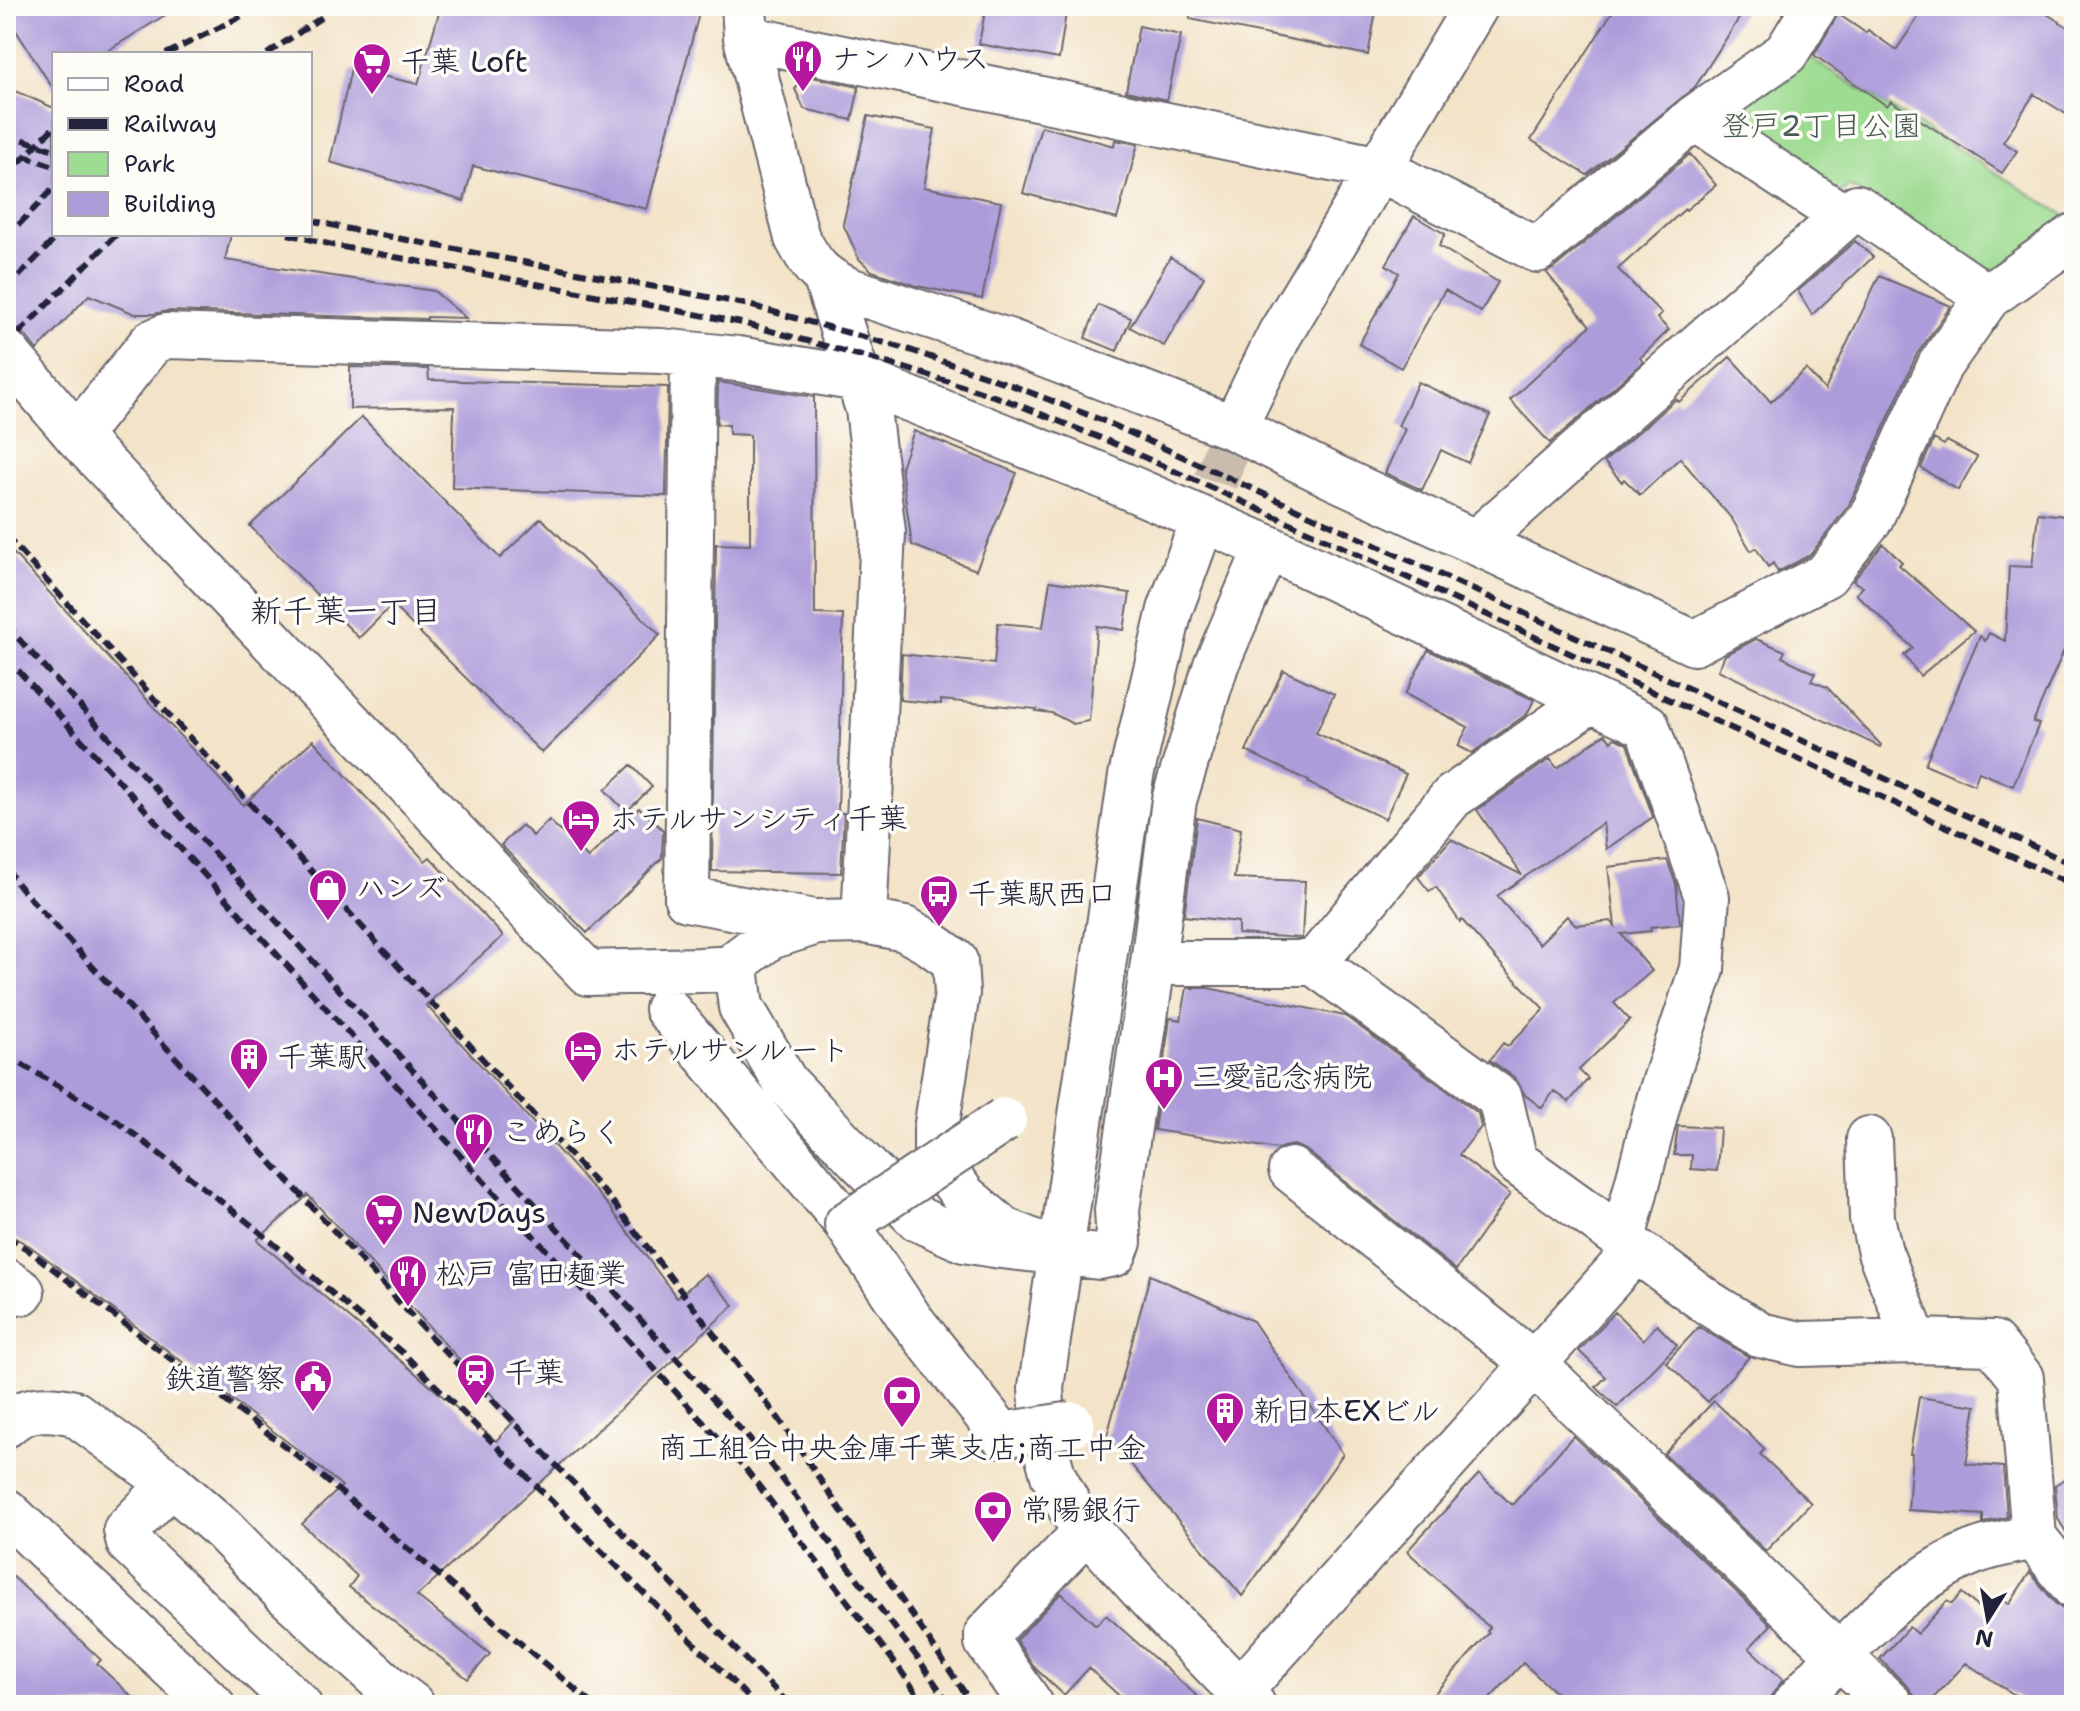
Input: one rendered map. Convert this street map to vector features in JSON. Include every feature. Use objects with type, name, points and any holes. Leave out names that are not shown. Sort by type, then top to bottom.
[{"type":"street","points":[[1234,428],[1280,334],[1476,6]]},
{"type":"street","points":[[864,921],[883,532],[868,409],[826,279],[797,238],[745,22],[1380,169],[1537,250],[1694,118],[1786,53],[1815,6]]},
{"type":"street","points":[[1694,118],[1844,217]]},
{"type":"street","points":[[1476,542],[1857,207],[1988,297]]},
{"type":"street","points":[[826,279],[849,290],[1008,341],[1234,428],[1694,643],[1826,575],[1871,518],[1940,365],[1988,297],[2074,236]]},
{"type":"street","points":[[77,436],[152,342],[166,336],[661,351],[738,359],[859,379],[1098,474],[1267,547],[1647,726],[1707,897],[1702,969],[1660,1096],[1630,1245],[1534,1364],[1246,1698],[1073,1513],[1053,1475],[1044,1442],[1041,1387],[1131,776],[1170,610],[1194,544]]},
{"type":"street","points":[[693,355],[687,899],[817,922],[864,921],[905,929],[955,961],[957,993],[936,1130],[936,1151],[945,1171],[964,1196],[1003,1229],[1060,1253]]},
{"type":"street","points":[[9,360],[77,436],[588,973],[736,968]]},
{"type":"street","points":[[817,922],[770,937],[739,960],[736,968],[741,1007],[785,1082],[918,1219],[964,1240],[1099,1257],[1114,1254],[1119,1242],[1117,1210],[1174,800],[1216,665],[1267,547]]},
{"type":"street","points":[[1314,963],[1452,797],[1591,700]]},
{"type":"street","points":[[1153,963],[1314,963],[1500,1098],[1515,1161],[1710,1304],[1760,1335],[1800,1344],[1915,1341],[1993,1343],[2021,1378],[2034,1537],[2074,1587]]},
{"type":"street","points":[[667,1009],[847,1224],[909,1317],[1002,1435],[1072,1424]]},
{"type":"street","points":[[847,1224],[1004,1120]]},
{"type":"street","points":[[1869,1139],[1872,1218],[1880,1252],[1915,1341]]},
{"type":"street","points":[[1291,1170],[1534,1364],[1891,1705]]},
{"type":"street","points":[[6,1425],[34,1410],[55,1408],[74,1413],[171,1484],[224,1530],[392,1699]]},
{"type":"street","points":[[171,1484],[126,1530],[129,1543],[299,1705]]},
{"type":"street","points":[[6,1511],[212,1705]]},
{"type":"street","points":[[1031,1705],[987,1642],[987,1634],[1087,1530]]},
{"type":"street","points":[[1794,1705],[1838,1655],[1937,1569],[1972,1552],[2034,1537]]},
{"type":"green space","name":"登戸2丁目公園","points":[[1802,53],[2074,221],[1987,275],[1849,186],[1834,197],[1714,117]]},
{"type":"building","points":[[6,6],[180,6],[105,52],[52,52],[52,87],[6,15]]},
{"type":"building","points":[[441,6],[701,6],[647,209],[473,166],[464,201],[330,162],[351,69],[418,84]]},
{"type":"building","points":[[986,6],[1067,6],[1059,59],[979,44]]},
{"type":"building","points":[[1191,6],[1377,6],[1368,55],[1190,19]]},
{"type":"building","points":[[1616,6],[1747,6],[1695,87],[1587,175],[1531,140]]},
{"type":"building","points":[[1926,6],[2034,6],[2074,31],[2074,119],[2034,94],[2003,142],[2017,151],[2002,173],[1891,101],[1887,106],[1814,55],[1838,14],[1896,50]]},
{"type":"building","points":[[1139,26],[1181,35],[1167,100],[1126,91]]},
{"type":"building","points":[[808,76],[859,87],[852,120],[804,109],[795,89]]},
{"type":"building","points":[[6,87],[52,107],[52,236],[231,236],[225,260],[434,291],[466,318],[167,311],[135,314],[89,295],[37,350],[25,335],[6,328]]},
{"type":"building","points":[[868,116],[935,129],[924,187],[1001,202],[982,299],[917,286],[872,271],[859,259],[843,224]]},
{"type":"building","points":[[1041,126],[1114,146],[1115,140],[1138,144],[1117,219],[1023,193]]},
{"type":"building","points":[[1690,154],[1716,185],[1618,269],[1662,314],[1657,318],[1669,330],[1640,358],[1643,362],[1550,443],[1510,400],[1590,326],[1546,272]]},
{"type":"building","points":[[1414,216],[1445,234],[1439,246],[1498,282],[1481,312],[1445,290],[1401,368],[1359,344],[1399,273],[1386,265]]},
{"type":"building","points":[[1855,241],[1873,257],[1812,315],[1798,291]]},
{"type":"building","points":[[1170,257],[1204,277],[1164,346],[1130,327]]},
{"type":"building","points":[[1879,276],[1951,306],[1917,354],[1849,505],[1810,555],[1778,572],[1773,563],[1768,567],[1756,548],[1751,551],[1732,519],[1680,458],[1640,495],[1624,479],[1622,482],[1604,462],[1730,357],[1771,402],[1806,369],[1825,390]]},
{"type":"building","points":[[1098,305],[1131,318],[1117,351],[1085,338]]},
{"type":"building","points":[[350,367],[428,369],[429,380],[668,387],[666,496],[452,488],[454,407],[350,409]]},
{"type":"building","points":[[718,382],[814,397],[815,614],[843,615],[838,813],[844,813],[841,873],[712,871],[716,544],[750,545],[750,435],[729,434],[729,425],[717,424]]},
{"type":"building","points":[[1418,382],[1490,415],[1468,463],[1441,450],[1422,490],[1385,473],[1405,429],[1398,426]]},
{"type":"building","points":[[362,417],[500,558],[541,518],[660,635],[542,753],[392,605],[359,638],[250,526]]},
{"type":"building","points":[[914,431],[1017,473],[976,570],[912,545],[901,467]]},
{"type":"building","points":[[1934,439],[1944,445],[1947,441],[1977,457],[1958,490],[1921,468]]},
{"type":"building","points":[[2038,513],[2074,517],[2074,627],[2033,722],[2039,724],[2013,786],[1979,772],[1974,785],[1925,764],[1980,636],[1985,641],[1989,633],[2005,641],[2009,566],[2032,567]]},
{"type":"building","points":[[1883,544],[1902,562],[1899,565],[1974,631],[1920,676],[1904,655],[1913,648],[1856,594],[1863,587],[1853,581]]},
{"type":"building","points":[[6,545],[243,805],[313,740],[425,861],[430,857],[503,936],[426,1005],[608,1205],[677,1298],[705,1274],[734,1305],[417,1596],[490,1654],[468,1679],[349,1587],[357,1576],[302,1524],[342,1486],[30,1246],[6,1233]],"holes":[[[308,1195],[515,1420],[496,1441],[257,1240]]]},
{"type":"building","points":[[1050,581],[1130,593],[1124,630],[1097,626],[1089,721],[1073,724],[1037,709],[941,700],[941,704],[900,700],[902,654],[994,664],[998,623],[1043,627]]},
{"type":"building","points":[[1756,639],[1785,651],[1782,657],[1815,673],[1811,681],[1827,687],[1880,747],[1718,670],[1725,655]]},
{"type":"building","points":[[1428,650],[1534,700],[1527,714],[1472,753],[1458,746],[1468,727],[1405,694]]},
{"type":"building","points":[[1283,670],[1334,694],[1316,733],[1406,774],[1385,819],[1246,751]]},
{"type":"building","points":[[1605,734],[1611,741],[1615,738],[1627,744],[1653,817],[1606,849],[1603,823],[1497,896],[1539,944],[1567,916],[1576,925],[1611,921],[1615,926],[1608,867],[1667,860],[1676,884],[1680,924],[1621,934],[1652,971],[1614,1003],[1630,1020],[1579,1070],[1588,1079],[1569,1102],[1554,1091],[1542,1108],[1525,1095],[1515,1078],[1490,1060],[1503,1043],[1508,1046],[1544,1009],[1462,920],[1460,922],[1436,887],[1429,891],[1418,877],[1451,839],[1522,875],[1477,810],[1550,759],[1557,768]]},
{"type":"building","points":[[631,765],[652,787],[626,812],[605,790]]},
{"type":"building","points":[[639,808],[663,830],[662,858],[587,933],[501,845],[522,825],[533,836],[549,820],[588,858]]},
{"type":"building","points":[[1197,818],[1241,829],[1234,878],[1305,881],[1302,938],[1238,934],[1238,922],[1184,916]]},
{"type":"building","points":[[1187,988],[1208,988],[1345,1016],[1478,1113],[1481,1127],[1459,1155],[1510,1194],[1456,1270],[1306,1150],[1294,1145],[1278,1149],[1154,1130],[1170,1018],[1181,1020]]},
{"type":"building","points":[[1678,1126],[1720,1128],[1717,1171],[1691,1169],[1692,1155],[1674,1155]]},
{"type":"building","name":"新日本EXビル","points":[[1150,1275],[1253,1321],[1343,1454],[1242,1596],[1107,1436]]},
{"type":"building","points":[[1615,1312],[1643,1340],[1657,1325],[1677,1345],[1617,1407],[1596,1387],[1606,1377],[1579,1351]]},
{"type":"building","points":[[1699,1327],[1749,1357],[1708,1402],[1666,1362]]},
{"type":"building","points":[[1919,1397],[1976,1406],[1966,1464],[2003,1467],[2007,1517],[1983,1523],[1983,1515],[1908,1510],[1910,1454]]},
{"type":"building","points":[[1714,1401],[1765,1449],[1760,1454],[1811,1503],[1766,1551],[1664,1454]]},
{"type":"building","points":[[1573,1436],[1771,1625],[1749,1648],[1783,1680],[1764,1705],[1569,1705],[1523,1663],[1484,1705],[1424,1705],[1489,1633],[1490,1628],[1407,1551],[1479,1474],[1512,1505]]},
{"type":"building","points":[[2074,1473],[2074,1545],[2058,1519],[2055,1485]]},
{"type":"building","points":[[6,1570],[101,1660],[97,1664],[141,1705],[6,1705]]},
{"type":"building","points":[[2030,1572],[2055,1603],[2064,1610],[2074,1611],[2074,1705],[2030,1705],[1966,1663],[1927,1705],[1915,1705],[1915,1697],[1909,1688],[1880,1659],[1909,1627],[1917,1634],[1947,1601],[1952,1604],[1962,1593],[1986,1614],[1997,1596],[2009,1604]]},
{"type":"building","points":[[1061,1593],[1096,1625],[1106,1615],[1207,1705],[1129,1705],[1089,1668],[1064,1695],[1036,1669],[1016,1640]]},
{"type":"tunnel","points":[[1194,544],[1234,428]]},
{"type":"railway","points":[[170,52],[262,6]]},
{"type":"railway","points":[[270,52],[325,15]]},
{"type":"railway","points":[[6,176],[52,129]]},
{"type":"railway","points":[[6,134],[52,149]]},
{"type":"railway","points":[[6,150],[52,165]]},
{"type":"railway","points":[[6,238],[52,190]]},
{"type":"railway","points":[[312,220],[745,304],[910,350],[1011,385],[1109,423],[2074,865]]},
{"type":"railway","points":[[6,289],[58,236]]},
{"type":"railway","points":[[6,346],[115,236]]},
{"type":"railway","points":[[296,236],[742,323],[905,368],[1006,400],[1108,441],[1314,534],[2074,885]]},
{"type":"railway","points":[[6,536],[612,1201],[779,1419],[973,1705]]},
{"type":"railway","points":[[6,625],[764,1455],[950,1705]]},
{"type":"railway","points":[[6,657],[745,1468],[925,1705]]},
{"type":"railway","points":[[6,868],[18,885],[430,1336],[790,1705]]},
{"type":"railway","points":[[6,1055],[117,1121],[254,1227],[405,1355],[756,1705]]},
{"type":"railway","points":[[6,1237],[27,1249],[295,1454],[594,1705]]},
{"type":"place","name":"ナン ハウス","points":[[803,93]]},
{"type":"place","name":"千葉 Loft","points":[[372,96]]},
{"type":"place","name":"ホテルサンシティ千葉","points":[[581,853]]},
{"type":"place","name":"ハンズ","points":[[328,922]]},
{"type":"place","name":"千葉駅西口","points":[[939,928]]},
{"type":"place","name":"ホテルサンルート","points":[[583,1084]]},
{"type":"place","name":"千葉駅","points":[[249,1091]]},
{"type":"place","name":"三愛記念病院","points":[[1164,1111]]},
{"type":"place","name":"こめらく","points":[[474,1166]]},
{"type":"place","name":"NewDays","points":[[384,1247]]},
{"type":"place","name":"松戸 富田麺業","points":[[408,1308]]},
{"type":"place","name":"千葉","points":[[476,1407]]},
{"type":"place","name":"鉄道警察","points":[[313,1413]]},
{"type":"place","name":"商工組合中央金庫千葉支店;商工中金","points":[[902,1429]]},
{"type":"place","name":"新日本EXビル","points":[[1225,1445]]},
{"type":"place","name":"常陽銀行","points":[[993,1544]]},
{"type":"district","name":"新千葉一丁目","points":[[346,611]]}]
